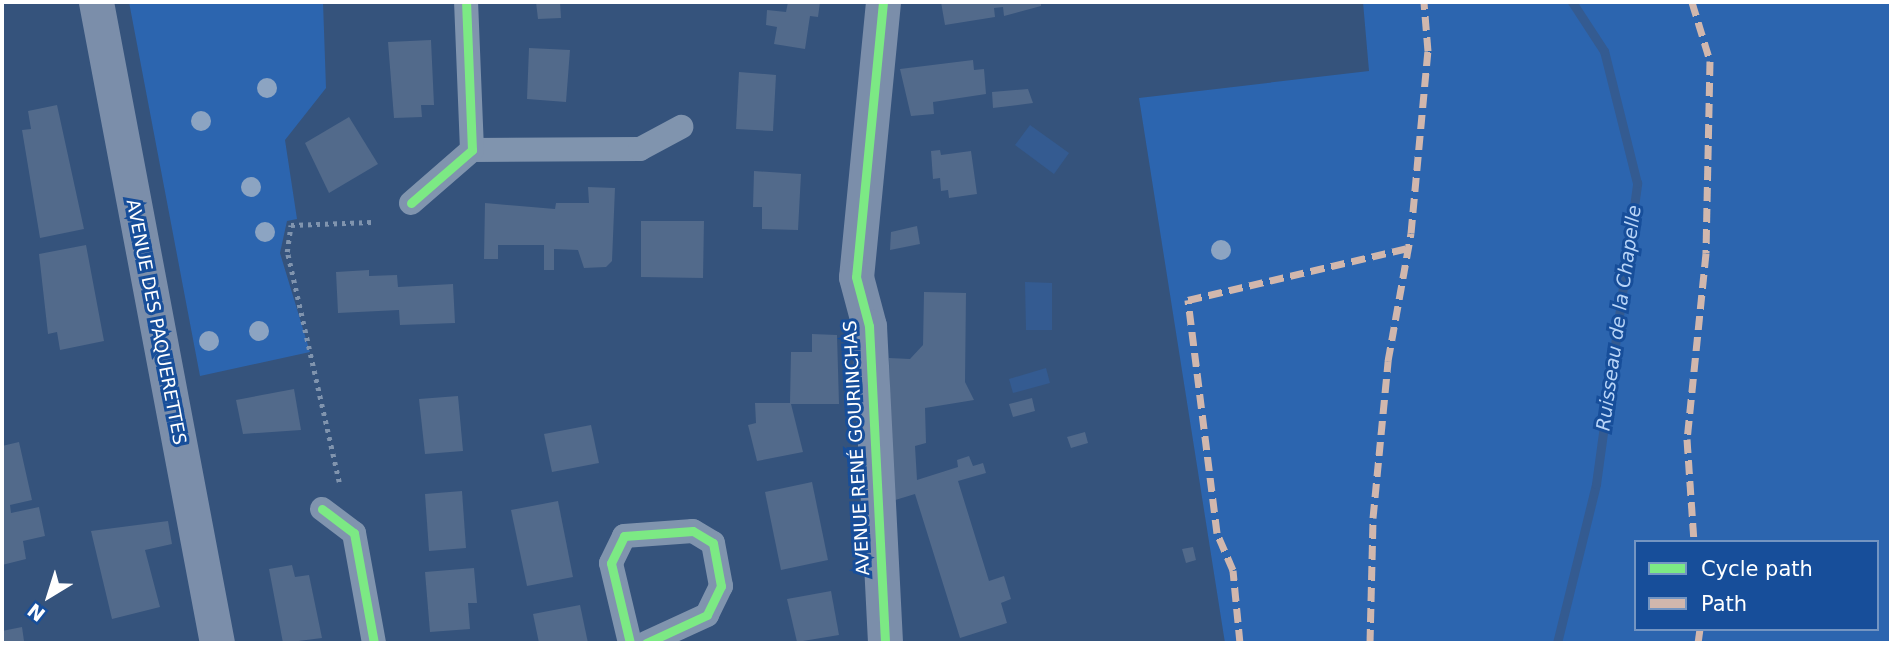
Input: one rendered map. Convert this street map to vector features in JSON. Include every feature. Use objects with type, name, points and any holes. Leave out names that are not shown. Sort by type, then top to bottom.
[{"type":"main road","name":"AVENUE DES PAQUERETTES","points":[[96,2],[217,643]]},
{"type":"main road","name":"AVENUE RENÉ GOURINCHAS","points":[[883,2],[856,277],[869,326],[885,643]]},
{"type":"street","points":[[466,2],[472,150]]},
{"type":"street","points":[[411,203],[472,150],[640,149],[681,127]]},
{"type":"street","points":[[322,509],[354,533],[374,643]]},
{"type":"street","points":[[630,643],[611,563],[624,536],[693,531],[713,543],[721,586],[707,615],[646,643]]},
{"type":"path","points":[[339,482],[287,252],[291,225],[372,222]]},
{"type":"shaded area","points":[[129,2],[323,2],[326,88],[285,140],[297,219],[287,221],[280,253],[310,352],[200,376]]},
{"type":"shaded area","points":[[1363,2],[1891,2],[1891,643],[1225,643],[1139,98],[1369,71]]},
{"type":"shaded area","points":[[1030,125],[1069,153],[1054,174],[1015,145]]},
{"type":"shaded area","points":[[1025,282],[1052,283],[1052,330],[1026,330]]},
{"type":"shaded area","points":[[1046,368],[1050,383],[1013,393],[1009,379]]},
{"type":"building","points":[[536,2],[560,2],[561,18],[538,19]]},
{"type":"building","points":[[788,2],[820,2],[818,17],[810,16],[805,49],[774,44],[777,27],[766,25],[767,10],[786,12]]},
{"type":"building","points":[[941,2],[1041,2],[1041,6],[1004,16],[1003,7],[994,8],[995,17],[945,25]]},
{"type":"building","points":[[431,40],[434,105],[421,105],[422,117],[394,118],[388,42]]},
{"type":"building","points":[[529,48],[570,50],[566,102],[527,99]]},
{"type":"building","points":[[973,60],[974,70],[984,69],[986,94],[933,102],[934,114],[911,116],[900,69]]},
{"type":"building","points":[[739,72],[776,75],[773,131],[736,129]]},
{"type":"building","points":[[1028,89],[1033,103],[993,108],[992,92]]},
{"type":"building","points":[[57,105],[84,229],[40,238],[22,130],[31,129],[28,111]]},
{"type":"building","points":[[349,117],[378,164],[329,193],[305,143]]},
{"type":"building","points":[[940,150],[941,155],[971,151],[977,194],[949,198],[948,190],[941,191],[940,178],[933,179],[931,151]]},
{"type":"building","points":[[754,171],[801,174],[798,230],[762,229],[762,207],[753,207]]},
{"type":"building","points":[[588,187],[615,188],[612,261],[606,267],[584,268],[578,250],[554,249],[554,270],[544,270],[544,245],[498,245],[498,259],[484,259],[485,203],[555,209],[556,203],[589,203]]},
{"type":"building","points":[[641,221],[704,221],[703,278],[641,277]]},
{"type":"building","points":[[917,226],[920,244],[890,250],[891,232]]},
{"type":"building","points":[[86,245],[104,341],[60,350],[57,332],[48,334],[39,254]]},
{"type":"building","points":[[369,270],[369,276],[397,275],[398,287],[453,284],[455,323],[400,325],[399,310],[338,313],[336,272]]},
{"type":"building","points":[[924,292],[966,293],[965,382],[974,400],[925,408],[926,443],[915,446],[917,480],[958,467],[957,460],[969,456],[973,466],[983,463],[986,473],[958,481],[989,581],[1004,576],[1011,599],[1001,603],[1007,623],[960,638],[915,494],[892,501],[889,358],[910,359],[923,345]]},
{"type":"building","points":[[812,334],[837,335],[839,404],[791,404],[803,452],[757,461],[748,425],[756,423],[755,403],[790,403],[791,352],[812,352]]},
{"type":"building","points":[[294,389],[301,430],[243,434],[236,400]]},
{"type":"building","points":[[458,396],[463,451],[425,454],[419,399]]},
{"type":"building","points":[[1032,398],[1035,411],[1013,417],[1009,404]]},
{"type":"building","points":[[591,425],[599,463],[552,472],[544,434]]},
{"type":"building","points":[[1085,432],[1088,443],[1071,448],[1067,437]]},
{"type":"building","points":[[19,442],[32,500],[10,505],[11,513],[39,507],[45,536],[23,541],[26,559],[2,565],[2,446]]},
{"type":"building","points":[[812,482],[828,560],[781,570],[765,492]]},
{"type":"building","points":[[462,491],[466,548],[429,551],[425,494]]},
{"type":"building","points":[[558,501],[573,577],[527,586],[511,510]]},
{"type":"building","points":[[168,521],[172,544],[145,550],[160,607],[112,619],[91,531]]},
{"type":"building","points":[[1193,547],[1196,560],[1186,563],[1182,549]]},
{"type":"building","points":[[292,565],[295,577],[309,575],[322,638],[283,643],[269,569]]},
{"type":"building","points":[[474,568],[477,603],[468,603],[470,629],[430,632],[425,572]]},
{"type":"building","points":[[831,591],[839,635],[797,642],[787,599]]},
{"type":"building","points":[[580,605],[588,643],[539,643],[533,614]]},
{"type":"building","points":[[22,627],[24,641],[2,643],[2,631]]},
{"type":"waterway","name":"Ruisseau de la Chapelle","points":[[1557,643],[1596,484],[1637,183],[1604,51],[1572,2]]},
{"type":"marked path","points":[[1370,643],[1373,518],[1388,361],[1411,233],[1428,51],[1424,2]]},
{"type":"marked path","points":[[1692,2],[1710,61],[1706,253],[1687,439],[1694,540]]},
{"type":"marked path","points":[[1240,643],[1233,570],[1217,533],[1188,300],[1408,248]]},
{"type":"marked path","points":[[1698,643],[1700,631]]},
{"type":"cycle path","points":[[411,203],[472,150],[466,2]]},
{"type":"cycle path","points":[[883,2],[856,277],[869,326],[885,643]]},
{"type":"cycle path","points":[[322,509],[354,533],[374,643]]},
{"type":"cycle path","points":[[630,643],[611,563],[624,536],[693,531],[713,543],[721,586],[707,615],[646,643]]}]
